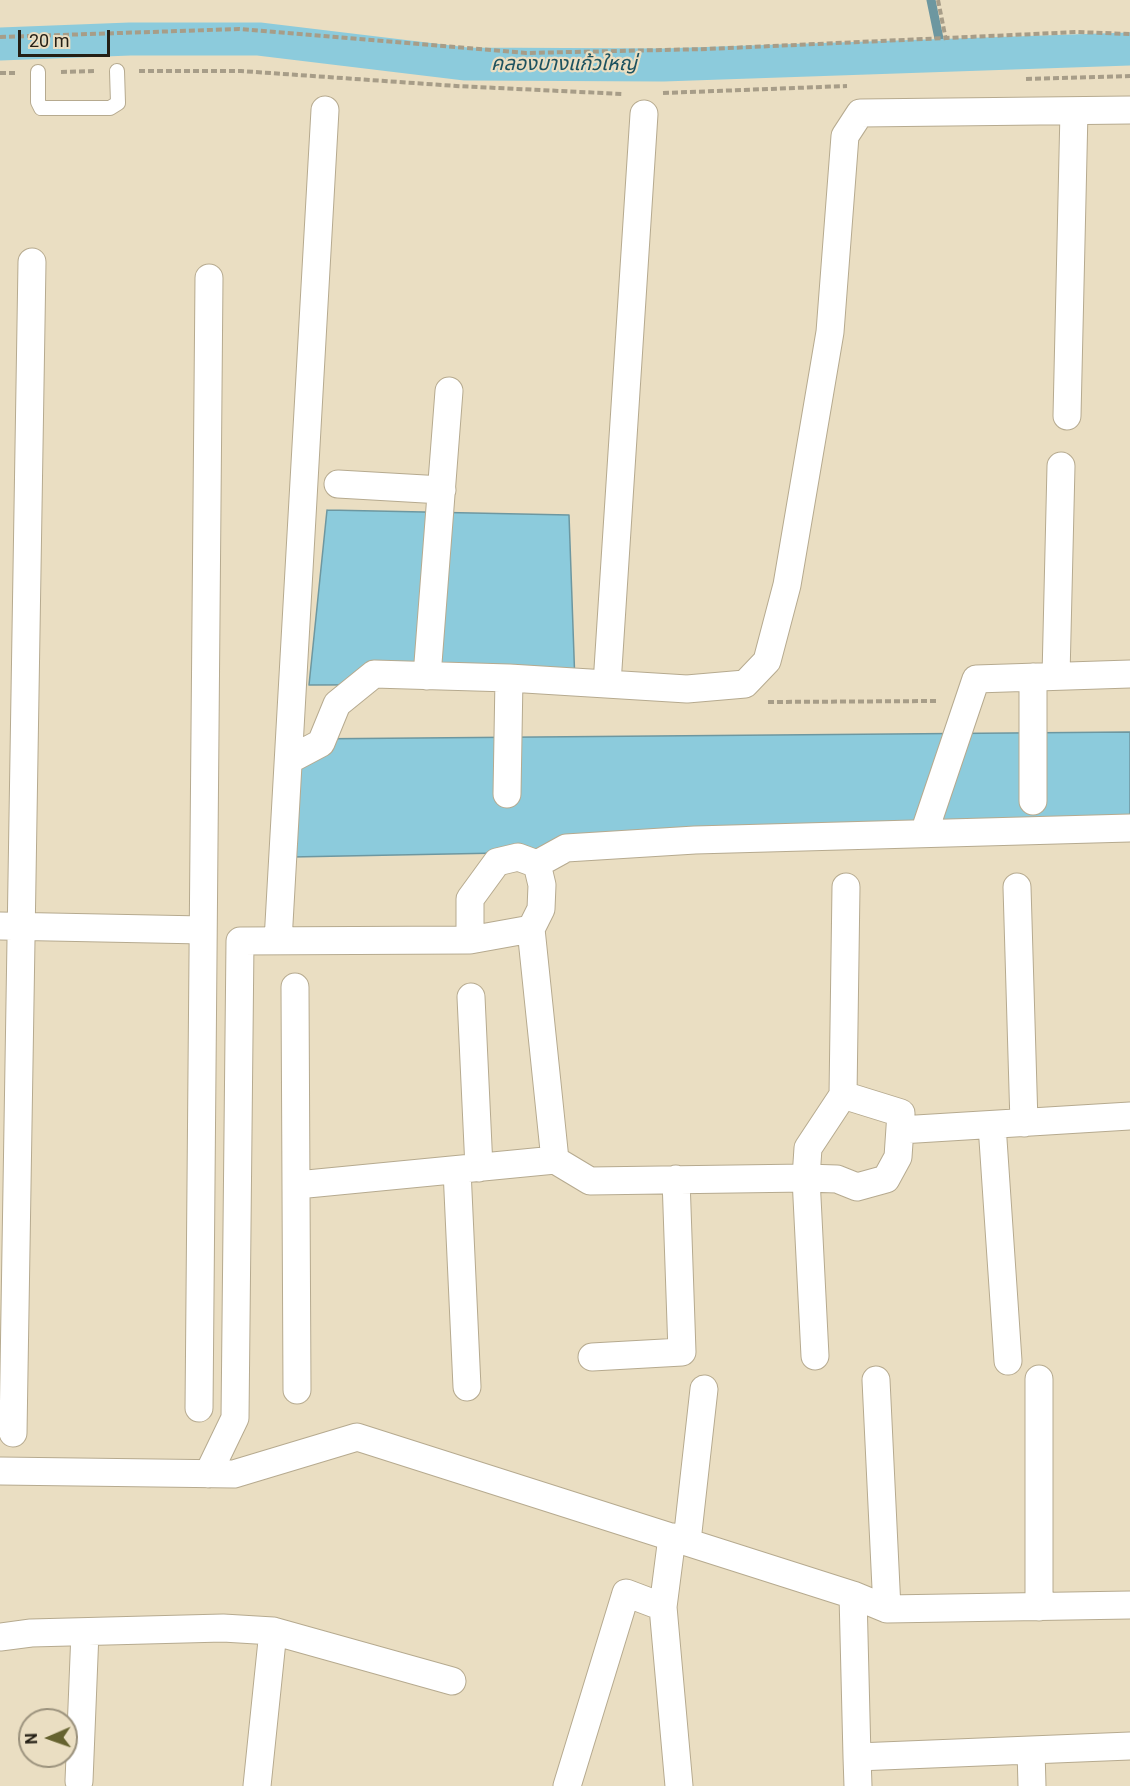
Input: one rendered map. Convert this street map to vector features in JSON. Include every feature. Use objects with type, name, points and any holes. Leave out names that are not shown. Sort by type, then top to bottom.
[{"type":"street","points":[[607,684],[641,104]]},
{"type":"street","points":[[279,941],[325,110]]},
{"type":"street","points":[[288,760],[321,743],[337,704],[374,674],[508,678],[687,689],[746,684],[767,661],[787,585],[830,332],[845,136],[860,113],[1130,110]]},
{"type":"street","points":[[1067,416],[1074,111]]},
{"type":"street","points":[[13,1433],[10,926],[32,262]]},
{"type":"street","points":[[199,1408],[209,278]]},
{"type":"street","points":[[427,676],[449,391]]},
{"type":"street","points":[[1033,801],[1061,466]]},
{"type":"street","points":[[338,484],[442,490]]},
{"type":"street","points":[[924,833],[976,679],[1130,674]]},
{"type":"street","points":[[507,794],[508,678]]},
{"type":"street","points":[[470,940],[470,899],[497,862],[518,857],[537,864],[566,848],[695,840],[1130,828]]},
{"type":"street","points":[[537,864],[542,885],[541,909],[531,929],[555,1160]]},
{"type":"street","points":[[815,1356],[806,1178],[808,1148],[843,1095],[846,887]]},
{"type":"street","points":[[1017,887],[1024,1123]]},
{"type":"street","points":[[10,926],[203,930]]},
{"type":"street","points":[[208,1474],[236,1418],[240,941],[470,940],[531,929]]},
{"type":"street","points":[[295,987],[297,1390]]},
{"type":"street","points":[[467,1388],[471,997]]},
{"type":"street","points":[[297,1185],[555,1160],[590,1181],[806,1178],[837,1179],[857,1187],[886,1179],[898,1157],[901,1113],[843,1095]]},
{"type":"street","points":[[900,1130],[1130,1116]]},
{"type":"street","points":[[992,1125],[1008,1361]]},
{"type":"street","points":[[592,1357],[682,1352],[676,1179]]},
{"type":"street","points":[[876,1380],[887,1609]]},
{"type":"street","points":[[1039,1380],[1039,1607]]},
{"type":"street","points":[[679,1786],[663,1607],[679,1539],[704,1389]]},
{"type":"street","points":[[0,1471],[234,1474],[357,1437],[853,1594],[887,1609],[1130,1605]]},
{"type":"street","points":[[567,1786],[626,1593],[663,1607]]},
{"type":"street","points":[[853,1594],[858,1786]]},
{"type":"street","points":[[0,1636],[223,1628],[273,1631],[452,1681]]},
{"type":"street","points":[[257,1786],[273,1631]]},
{"type":"street","points":[[79,1781],[85,1632]]},
{"type":"street","points":[[857,1758],[1130,1746]]},
{"type":"street","points":[[1031,1750],[1032,1786]]},
{"type":"lane","points":[[38,72],[38,102],[41,108],[110,108],[118,103],[117,71]]},
{"type":"path","points":[[938,0],[946,40]]},
{"type":"path","points":[[0,37],[239,29],[526,53],[946,40],[1077,32],[1130,34]]},
{"type":"path","points":[[0,73],[241,71],[456,86],[626,94],[641,104],[854,86]]},
{"type":"path","points":[[1016,80],[1130,76]]},
{"type":"path","points":[[758,702],[944,701]]},
{"type":"water","points":[[327,510],[569,515],[575,684],[309,685]]},
{"type":"water","points":[[1130,732],[1130,841],[291,857],[300,739]]},
{"type":"waterway","points":[[931,0],[942,53]]},
{"type":"waterway","name":"คลองบางแก้วใหญ่","points":[[0,44],[130,39],[259,39],[466,64],[663,65],[1130,49]]}]
